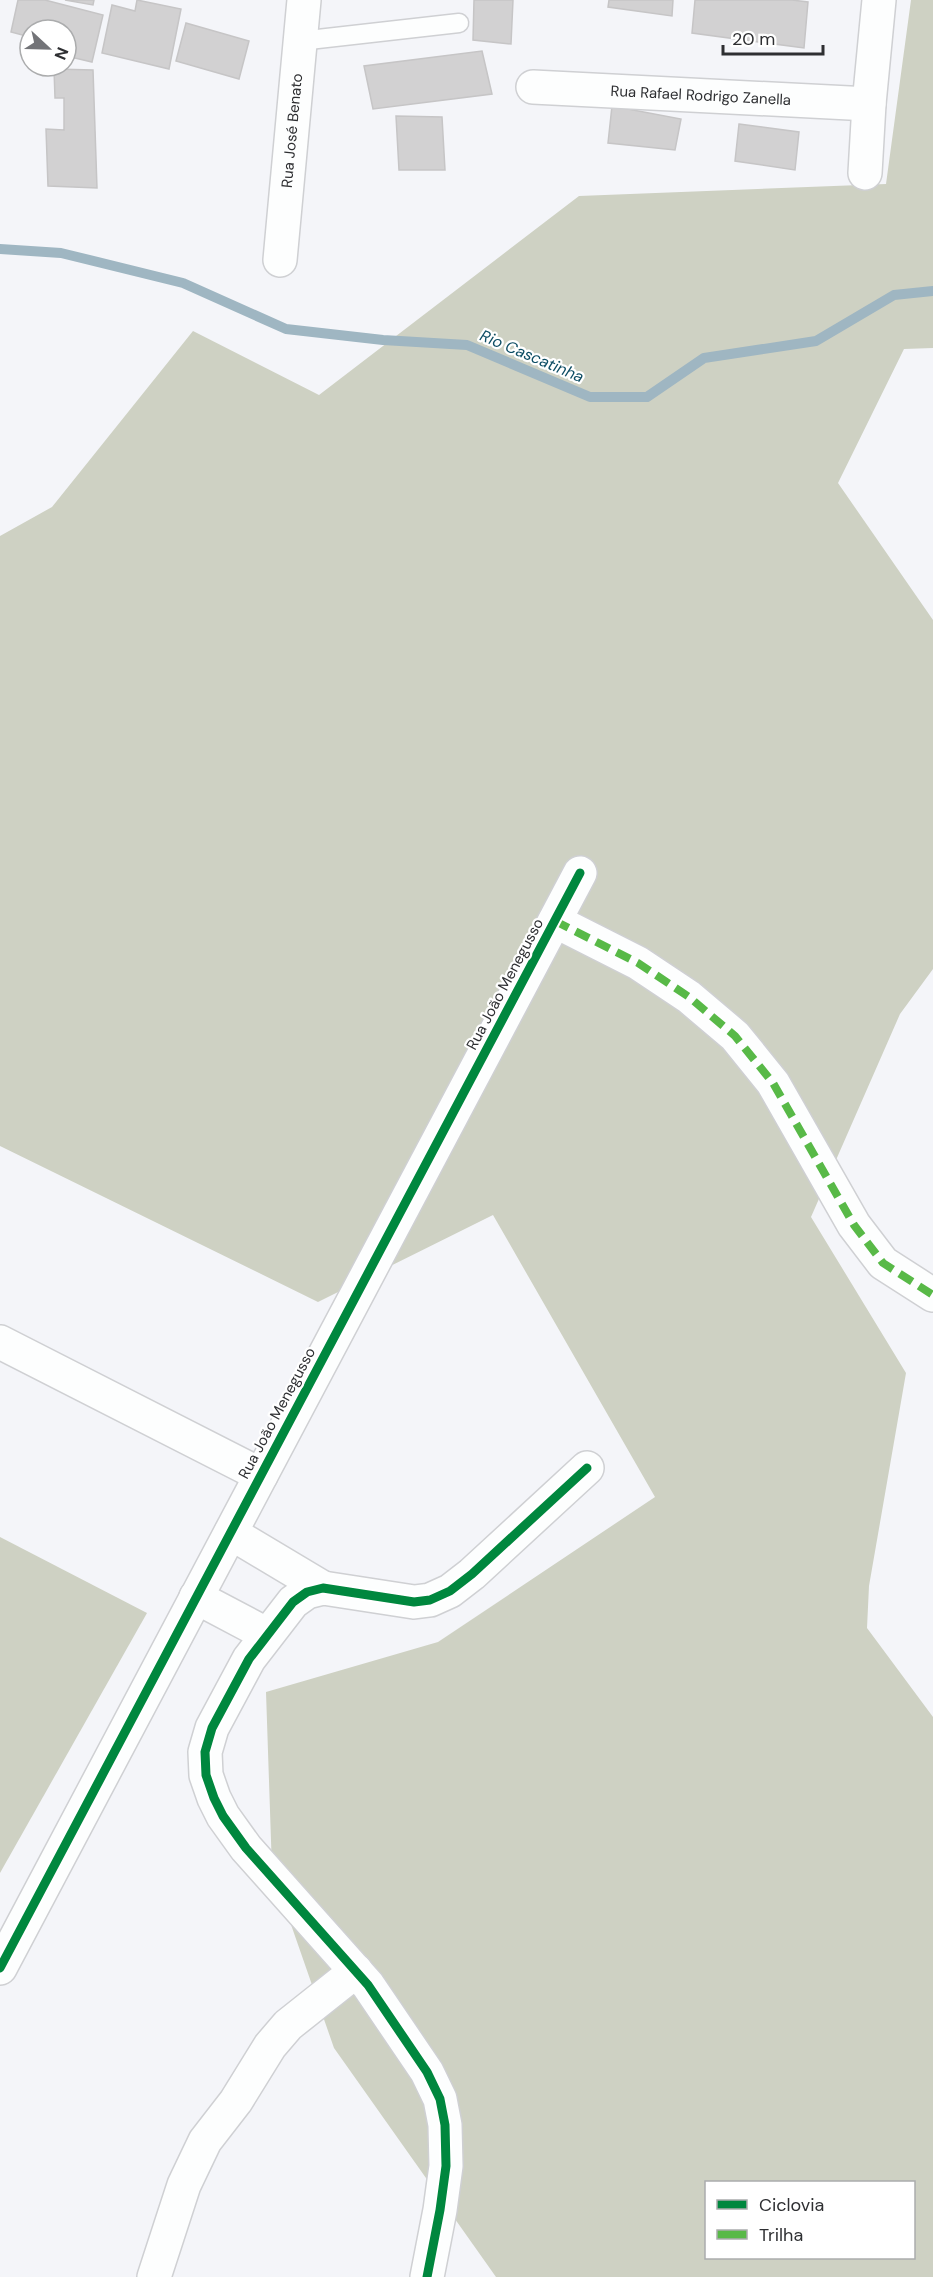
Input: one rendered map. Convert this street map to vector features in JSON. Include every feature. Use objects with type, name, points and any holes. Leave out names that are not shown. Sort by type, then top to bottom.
[{"type":"street","name":"Rua José Benato","points":[[280,260],[304,0]]},
{"type":"street","points":[[865,173],[868,104],[879,0]]},
{"type":"street","name":"Rua Rafael Rodrigo Zanella","points":[[533,87],[868,104]]},
{"type":"street","name":"Rua João Menegusso","points":[[0,1968],[580,873]]},
{"type":"street","points":[[555,921],[638,963],[689,997],[735,1036],[773,1083],[854,1225],[884,1263],[933,1295]]},
{"type":"street","points":[[0,1342],[261,1475]]},
{"type":"street","points":[[231,1533],[323,1588],[414,1602],[429,1600],[450,1591],[472,1574],[587,1468]]},
{"type":"street","points":[[323,1588],[307,1592],[293,1602],[266,1634],[249,1659],[212,1728],[206,1752],[206,1775],[223,1816],[246,1848],[368,1985],[427,2072],[440,2098],[445,2125],[446,2166],[427,2277]]},
{"type":"street","points":[[196,1598],[266,1634]]},
{"type":"street","points":[[154,2277],[184,2185],[205,2141],[236,2101],[255,2067],[288,2025],[356,1971]]},
{"type":"lane","points":[[300,41],[459,23]]},
{"type":"shaded area","points":[[911,0],[933,0],[933,348],[904,349],[838,483],[933,620],[933,969],[900,1014],[811,1217],[906,1373],[869,1586],[867,1628],[933,1717],[933,2277],[496,2277],[334,2048],[272,1870],[266,1692],[438,1642],[655,1497],[493,1215],[318,1302],[0,1146],[0,536],[52,507],[193,331],[319,395],[579,196],[886,184]]},
{"type":"shaded area","points":[[0,1537],[147,1613],[0,1873]]},
{"type":"building","points":[[18,0],[45,0],[103,15],[92,62],[78,59],[78,18],[18,18],[18,34],[11,32]]},
{"type":"building","points":[[65,0],[94,0],[93,5]]},
{"type":"building","points":[[137,0],[181,9],[169,69],[102,53],[112,5],[135,11]]},
{"type":"building","points":[[474,0],[513,0],[511,44],[473,40]]},
{"type":"building","points":[[609,0],[673,0],[672,16],[608,7]]},
{"type":"building","points":[[695,0],[808,2],[804,48],[692,33]]},
{"type":"building","points":[[186,23],[249,41],[239,79],[176,61]]},
{"type":"building","points":[[482,51],[492,94],[373,109],[364,66]]},
{"type":"building","points":[[78,70],[93,70],[97,188],[48,186],[46,129],[64,130],[64,98],[55,98],[54,78],[78,78]]},
{"type":"building","points":[[612,106],[681,119],[675,150],[608,143]]},
{"type":"building","points":[[396,116],[442,117],[445,170],[399,170]]},
{"type":"building","points":[[739,124],[799,132],[795,170],[735,161]]},
{"type":"waterway","name":"Rio Cascatinha","points":[[0,249],[61,253],[183,283],[286,329],[383,340],[467,345],[590,397],[647,397],[704,358],[816,341],[894,295],[933,291]]},
{"type":"marked path","points":[[555,921],[638,963],[689,997],[735,1036],[773,1083],[854,1225],[883,1263],[933,1295]]},
{"type":"cycle path","points":[[0,1968],[580,873]]},
{"type":"cycle path","points":[[427,2277],[446,2166],[445,2125],[440,2099],[427,2072],[368,1985],[246,1848],[223,1816],[206,1775],[205,1752],[212,1728],[249,1659],[293,1602],[307,1592],[323,1588],[414,1602],[430,1600],[450,1591],[472,1574],[587,1468]]}]
